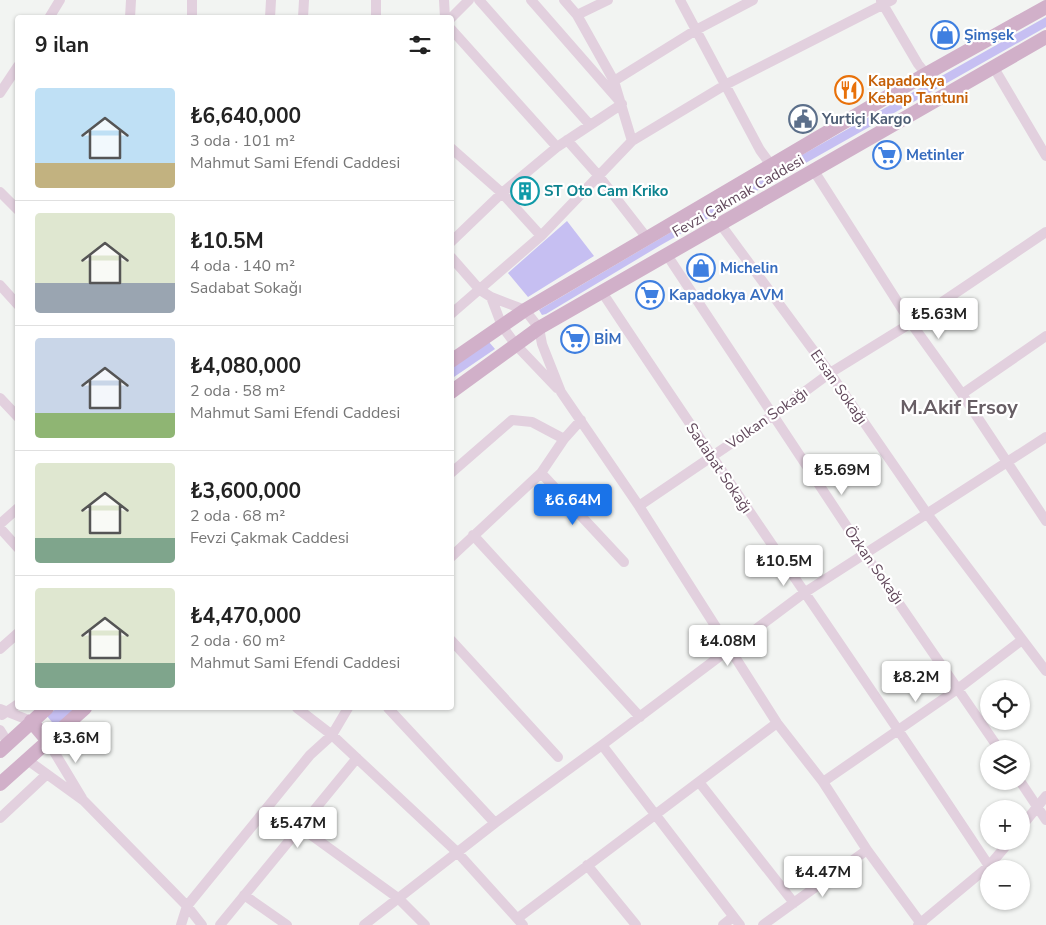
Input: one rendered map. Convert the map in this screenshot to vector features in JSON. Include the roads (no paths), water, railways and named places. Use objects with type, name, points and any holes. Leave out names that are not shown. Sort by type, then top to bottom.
[{"type":"main road","name":"Fevzi Çakmak Caddesi","points":[[454,360],[524,310],[926,74],[1046,7]]},
{"type":"main road","name":"Fevzi Çakmak Caddesi","points":[[454,390],[539,328],[1046,37]]},
{"type":"main road","points":[[26,759],[4,747],[30,721],[44,710]]},
{"type":"main road","points":[[0,784],[83,710]]},
{"type":"main road","points":[[30,721],[47,740]]},
{"type":"street","points":[[51,15],[60,0]]},
{"type":"street","points":[[130,15],[131,0]]},
{"type":"street","points":[[192,0],[192,15]]},
{"type":"street","points":[[270,15],[271,0]]},
{"type":"street","points":[[303,15],[304,0]]},
{"type":"street","points":[[376,0],[376,15]]},
{"type":"street","points":[[444,0],[446,15]]},
{"type":"street","points":[[454,15],[469,0]]},
{"type":"street","points":[[479,0],[590,125]]},
{"type":"street","points":[[531,0],[622,104]]},
{"type":"street","points":[[564,0],[577,15],[614,81],[632,142]]},
{"type":"street","points":[[577,15],[608,0]]},
{"type":"street","points":[[680,0],[760,150],[771,165]]},
{"type":"street","points":[[614,81],[696,30],[752,0]]},
{"type":"street","points":[[454,312],[542,236],[598,175],[632,142],[725,85],[886,2],[918,64],[926,74]]},
{"type":"street","points":[[454,32],[557,147]]},
{"type":"street","points":[[994,68],[1046,156]]},
{"type":"street","points":[[0,93],[15,70]]},
{"type":"street","points":[[454,239],[502,194],[557,147],[622,104]]},
{"type":"street","points":[[567,140],[598,175],[647,238]]},
{"type":"street","points":[[454,151],[502,194],[542,236]]},
{"type":"street","points":[[814,171],[911,323],[962,394],[1046,521]]},
{"type":"street","points":[[0,192],[15,207]]},
{"type":"street","name":"Ersan Sokağı","points":[[721,225],[830,373],[928,515],[1046,671]]},
{"type":"street","name":"Volkan Sokağı","points":[[639,506],[773,415],[830,373],[911,323],[1046,232]]},
{"type":"street","name":"Özkan Sokağı","points":[[667,256],[865,554],[993,740]]},
{"type":"street","points":[[454,260],[480,290],[491,297],[524,310],[539,328],[542,344],[561,392]]},
{"type":"street","points":[[0,285],[15,302]]},
{"type":"street","name":"Sadabat Sokağı","points":[[602,292],[711,457],[899,730],[985,860]]},
{"type":"street","points":[[491,297],[502,326],[516,346],[561,392],[581,420],[639,506],[778,723],[823,782],[867,850],[921,924],[980,874]]},
{"type":"street","points":[[962,394],[1046,336]]},
{"type":"street","points":[[0,398],[15,415]]},
{"type":"street","points":[[454,470],[512,420],[532,422],[564,439]]},
{"type":"street","points":[[454,554],[541,474],[564,439],[581,420]]},
{"type":"street","points":[[364,925],[495,823],[640,717],[804,593],[928,515],[1046,437]]},
{"type":"street","points":[[541,474],[624,562]]},
{"type":"street","points":[[0,524],[15,511]]},
{"type":"street","points":[[0,528],[15,545]]},
{"type":"street","points":[[473,535],[640,717]]},
{"type":"street","points":[[0,649],[15,636]]},
{"type":"street","points":[[823,782],[959,688],[1022,640]]},
{"type":"street","points":[[454,643],[558,756]]},
{"type":"street","points":[[2,713],[15,706]]},
{"type":"street","points":[[300,710],[332,735],[457,852],[520,922],[588,866],[778,723]]},
{"type":"street","points":[[181,925],[187,906],[310,755],[332,735],[347,710]]},
{"type":"street","points":[[390,710],[495,823]]},
{"type":"street","points":[[2,713],[30,721]]},
{"type":"street","points":[[0,730],[4,747]]},
{"type":"street","points":[[47,740],[84,801]]},
{"type":"street","points":[[602,745],[736,921],[723,925]]},
{"type":"street","points":[[220,925],[357,758]]},
{"type":"street","points":[[26,759],[84,801],[187,906],[202,925]]},
{"type":"street","points":[[0,818],[46,775]]},
{"type":"street","points":[[699,782],[794,903]]},
{"type":"street","points":[[1026,790],[1046,820]]},
{"type":"street","points":[[1030,816],[1046,796]]},
{"type":"street","points":[[300,828],[398,898],[425,925]]},
{"type":"street","points":[[763,925],[867,850]]},
{"type":"street","points":[[994,860],[1002,850]]},
{"type":"street","points":[[588,866],[636,925]]},
{"type":"street","points":[[244,895],[287,925]]},
{"type":"place","name":"Şimşek","points":[[945,35]]},
{"type":"place","name":"Kapadokya Kebap Tantuni","points":[[849,90]]},
{"type":"place","name":"Yurtiçi Kargo","points":[[803,119]]},
{"type":"place","name":"Metinler","points":[[887,155]]},
{"type":"place","name":"ST Oto Cam Kriko","points":[[525,191]]},
{"type":"place","name":"Michelin","points":[[701,268]]},
{"type":"place","name":"Kapadokya AVM","points":[[650,295]]},
{"type":"place","name":"BİM","points":[[575,339]]},
{"type":"district","name":"M.Akif Ersoy","points":[[959,407]]}]
